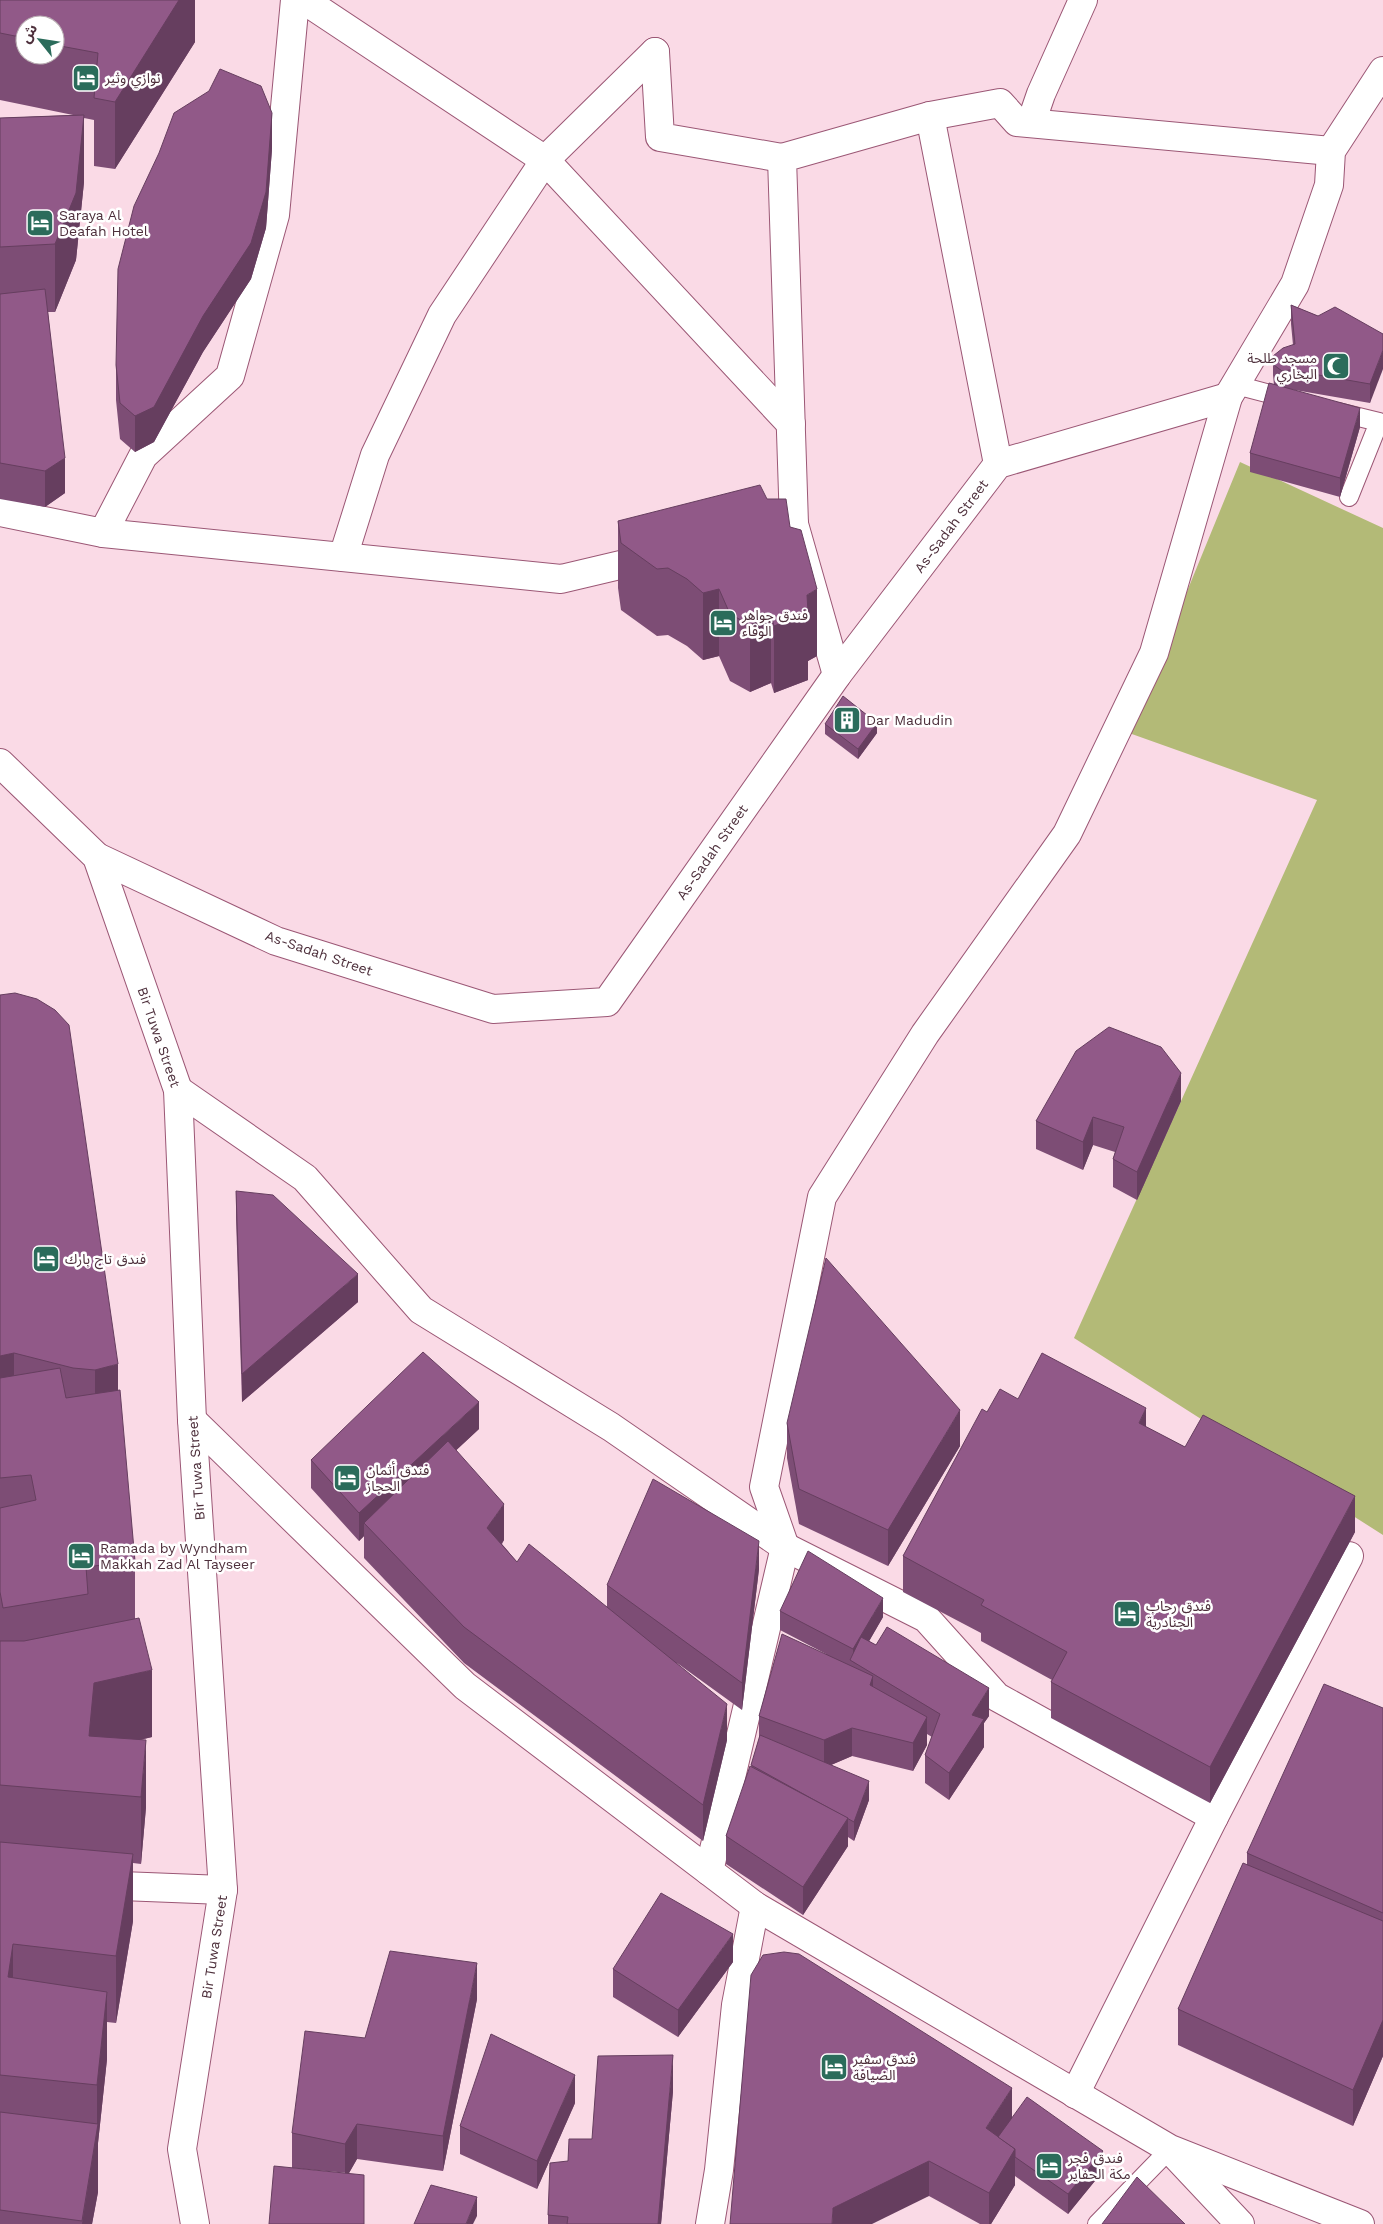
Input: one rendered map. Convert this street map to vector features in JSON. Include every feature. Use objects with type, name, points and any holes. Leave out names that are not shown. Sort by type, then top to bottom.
[{"type":"street","points":[[103,533],[143,456],[230,376],[275,215],[295,0]]},
{"type":"street","points":[[304,0],[545,160],[791,424]]},
{"type":"street","points":[[1031,123],[1041,94],[1083,0]]},
{"type":"street","points":[[343,557],[375,456],[442,315],[545,160],[655,52],[660,137],[782,158],[930,116],[1000,104],[1017,122],[1331,151]]},
{"type":"street","points":[[709,1871],[785,1547],[764,1487],[822,1197],[925,1034],[1067,834],[1154,653],[1232,391],[1295,284],[1329,185],[1331,151],[1383,72]]},
{"type":"street","points":[[930,116],[998,464],[1232,391]]},
{"type":"street","points":[[782,158],[794,524],[837,675]]},
{"type":"street","name":"As-Sadah Street","points":[[97,857],[276,941],[493,1009],[607,1002],[837,675],[998,464]]},
{"type":"street","points":[[0,512],[103,533],[561,578],[677,551]]},
{"type":"street","points":[[726,540],[794,524]]},
{"type":"street","name":"Bir Tuwa Street","points":[[0,763],[97,857],[178,1090],[192,1420],[223,1890],[182,2149],[195,2224]]},
{"type":"street","points":[[178,1090],[305,1178],[421,1310],[611,1427],[785,1547],[926,1618],[997,1697],[1214,1817]]},
{"type":"street","points":[[192,1420],[465,1686],[755,1906],[1170,2149],[1360,2224]]},
{"type":"street","points":[[1075,2094],[1214,1817],[1350,1556]]},
{"type":"street","points":[[70,1884],[223,1890]]},
{"type":"street","points":[[710,2224],[719,2170],[736,2005],[755,1906]]},
{"type":"street","points":[[177,2224],[182,2149]]},
{"type":"street","points":[[1170,2149],[1240,2224]]},
{"type":"lane","points":[[1232,391],[1303,403]]},
{"type":"lane","points":[[1322,408],[1379,422],[1349,497]]},
{"type":"lane","points":[[1096,2224],[1170,2149]]},
{"type":"green space","points":[[1240,462],[1383,528],[1383,1535],[1074,1338],[1317,800],[1129,733]]},
{"type":"building","points":[[0,0],[179,0],[115,102],[94,98],[98,53],[65,47],[65,15],[15,15],[15,36],[0,33]]},
{"type":"building","points":[[220,69],[261,86],[272,113],[266,192],[251,243],[203,316],[154,407],[135,416],[120,403],[116,365],[118,269],[134,206],[159,153],[174,113],[209,91]]},
{"type":"building","points":[[84,115],[76,193],[55,244],[0,247],[0,118]]},
{"type":"building","points":[[45,289],[65,458],[45,471],[0,463],[0,294]]},
{"type":"building","name":"مسجد طلحة البخاري","points":[[1291,305],[1318,316],[1335,307],[1383,334],[1383,350],[1370,384],[1290,370],[1282,371],[1274,365],[1273,356],[1283,348],[1295,344]]},
{"type":"building","points":[[1269,383],[1360,408],[1340,478],[1250,453]]},
{"type":"building","points":[[760,485],[767,499],[786,499],[790,527],[801,530],[817,589],[807,595],[808,612],[774,626],[771,615],[750,625],[730,614],[719,589],[703,593],[687,579],[668,568],[657,569],[621,543],[618,521]]},
{"type":"building","name":"Dar Madudin","points":[[843,696],[877,723],[858,749],[825,724]]},
{"type":"building","name":"فندق تاج بارك","points":[[15,993],[37,999],[55,1010],[69,1025],[118,1364],[95,1370],[73,1368],[14,1353],[0,1356],[0,995]]},
{"type":"building","points":[[1109,1027],[1161,1047],[1181,1073],[1137,1172],[1113,1159],[1124,1127],[1093,1117],[1083,1142],[1036,1121],[1076,1051]]},
{"type":"building","points":[[236,1191],[273,1195],[358,1274],[242,1374]]},
{"type":"building","points":[[826,1258],[960,1410],[888,1530],[799,1489],[787,1423]]},
{"type":"building","points":[[423,1352],[479,1402],[359,1513],[311,1460]]},
{"type":"building","name":"فندق رحاب الجنادرية","points":[[1042,1353],[1146,1408],[1139,1423],[1185,1447],[1203,1415],[1355,1496],[1210,1767],[1051,1682],[1067,1652],[981,1605],[984,1600],[903,1556],[982,1409],[987,1412],[1000,1389],[1018,1399]]},
{"type":"building","name":"Ramada by Wyndham Makkah Zad Al Tayseer","points":[[60,1368],[66,1398],[120,1390],[135,1561],[86,1567],[88,1594],[3,1608],[0,1592],[0,1508],[36,1500],[31,1475],[0,1478],[0,1378]]},
{"type":"building","points":[[448,1441],[504,1504],[487,1528],[517,1562],[529,1544],[727,1704],[703,1805],[464,1627],[364,1523]]},
{"type":"building","points":[[653,1479],[759,1541],[742,1683],[607,1585]]},
{"type":"building","points":[[808,1551],[883,1598],[853,1649],[780,1611]]},
{"type":"building","points":[[139,1618],[152,1670],[94,1683],[89,1736],[146,1740],[141,1797],[0,1785],[0,1641],[24,1641]]},
{"type":"building","points":[[887,1627],[989,1688],[972,1715],[984,1719],[949,1773],[925,1755],[940,1714],[850,1660],[861,1637],[876,1645]]},
{"type":"building","points":[[782,1634],[873,1676],[870,1685],[927,1717],[913,1743],[852,1728],[824,1740],[759,1716]]},
{"type":"building","points":[[1324,1684],[1383,1708],[1383,1913],[1247,1853]]},
{"type":"building","points":[[760,1735],[869,1781],[854,1822],[751,1765]]},
{"type":"building","points":[[750,1766],[848,1818],[803,1887],[726,1836]]},
{"type":"building","points":[[0,1842],[133,1854],[116,1956],[13,1944],[8,1977],[107,1992],[97,2085],[0,2075]]},
{"type":"building","points":[[1243,1863],[1383,1921],[1383,2020],[1353,2090],[1178,2009]]},
{"type":"building","points":[[661,1893],[733,1934],[678,2010],[613,1969]]},
{"type":"building","points":[[390,1951],[477,1963],[443,2136],[357,2124],[345,2144],[292,2133],[305,2031],[365,2038]]},
{"type":"building","name":"فندق سفير الضيافة","points":[[784,1952],[799,1954],[1012,2088],[986,2128],[1015,2149],[989,2193],[929,2161],[833,2208],[832,2224],[730,2224],[751,1975],[763,1955]]},
{"type":"building","points":[[491,2034],[575,2075],[537,2161],[460,2126]]},
{"type":"building","points":[[673,2055],[658,2224],[567,2224],[568,2217],[548,2215],[550,2163],[568,2161],[569,2139],[592,2139],[598,2056]]},
{"type":"building","name":"فندق فجر مكة الحفاير","points":[[1027,2097],[1103,2151],[1068,2194],[1015,2157],[1015,2149],[998,2137]]},
{"type":"building","points":[[0,2112],[98,2124],[82,2221],[0,2210]]},
{"type":"building","points":[[274,2166],[364,2175],[364,2224],[269,2224]]},
{"type":"building","points":[[1137,2177],[1185,2224],[1102,2224]]},
{"type":"building","points":[[431,2185],[477,2197],[466,2224],[414,2224]]},
{"type":"place","name":"نوازي وثير","points":[[86,78]]},
{"type":"place","name":"Saraya Al Deafah Hotel","points":[[40,223]]},
{"type":"place","name":"مسجد طلحة البخاري","points":[[1336,366]]},
{"type":"place","name":"فندق جواهر الوفاء","points":[[723,623]]},
{"type":"place","name":"Dar Madudin","points":[[847,720]]},
{"type":"place","name":"فندق تاج بارك","points":[[46,1259]]},
{"type":"place","name":"فندق أثمان الحجاز","points":[[347,1478]]},
{"type":"place","name":"Ramada by Wyndham Makkah Zad Al Tayseer","points":[[81,1556]]},
{"type":"place","name":"فندق رحاب الجنادرية","points":[[1127,1614]]},
{"type":"place","name":"فندق سفير الضيافة","points":[[834,2067]]},
{"type":"place","name":"فندق فجر مكة الحفاير","points":[[1049,2166]]}]
